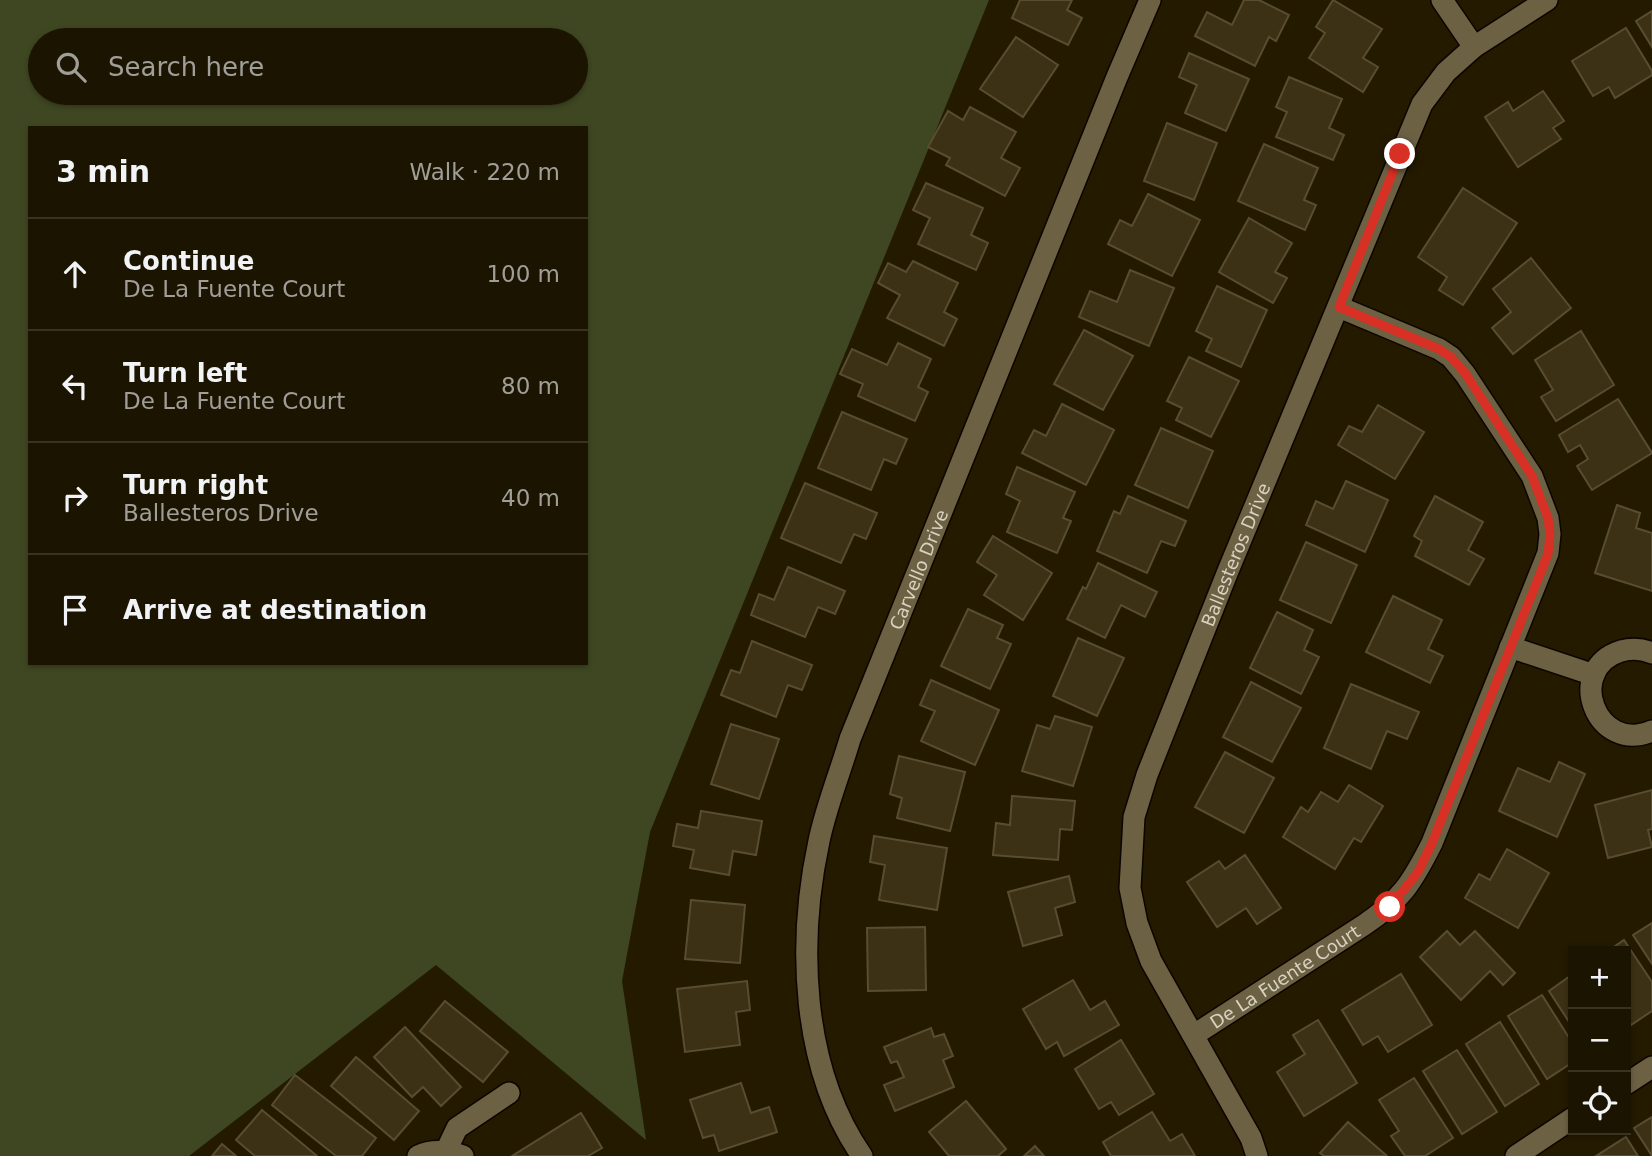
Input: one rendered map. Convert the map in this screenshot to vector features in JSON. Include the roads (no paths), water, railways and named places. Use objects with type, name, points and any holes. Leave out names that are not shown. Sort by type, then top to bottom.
[{"type":"street","name":"Carvello Drive","points":[[862,1156],[832,1102],[817,1055],[810,1009],[808,947],[819,840],[850,739],[1150,0]]},
{"type":"street","points":[[1442,0],[1474,47]]},
{"type":"street","name":"Ballesteros Drive","points":[[1256,1156],[1251,1138],[1151,961],[1137,923],[1130,888],[1134,817],[1147,775],[1213,610],[1422,104],[1446,72],[1474,47],[1547,0]]},
{"type":"street","name":"De La Fuente Court","points":[[1194,1035],[1364,925],[1390,907],[1404,892],[1418,872],[1432,843],[1548,554],[1548,518],[1532,476],[1475,388],[1451,357],[1439,349],[1339,307]]},
{"type":"street","points":[[1510,648],[1594,676]]},
{"type":"street","points":[[1652,653],[1643,649],[1613,653],[1601,663],[1590,689],[1597,715],[1606,725],[1631,735],[1652,730]]},
{"type":"street","points":[[1631,1081],[1652,1067]]},
{"type":"street","points":[[418,1156],[425,1153],[454,1153],[457,1128],[509,1093]]},
{"type":"street","points":[[1516,1156],[1568,1121]]}]
